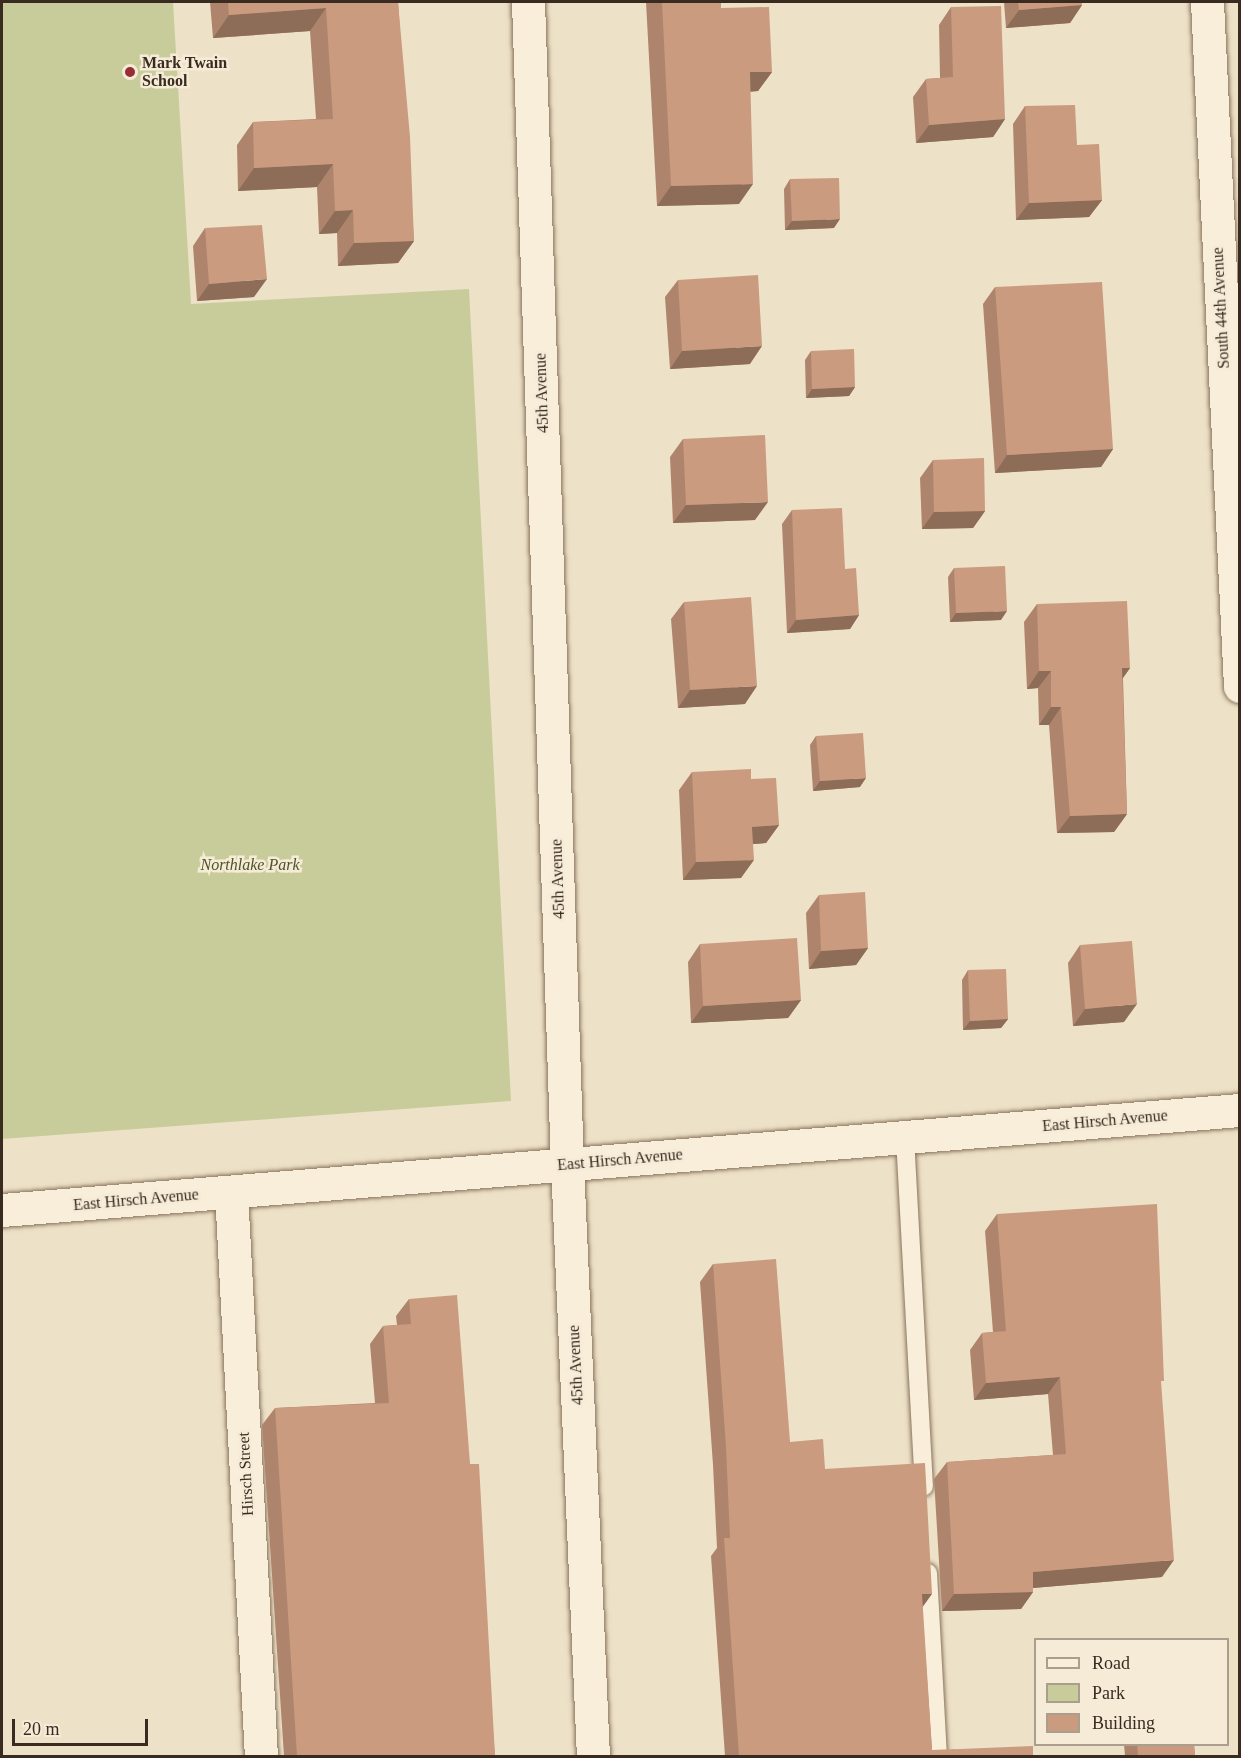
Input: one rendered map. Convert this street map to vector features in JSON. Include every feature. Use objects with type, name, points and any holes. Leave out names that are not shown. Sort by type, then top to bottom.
[{"type":"street","name":"45th Avenue","points":[[528,2],[567,1164],[593,1756]]},
{"type":"street","name":"South 44th Avenue","points":[[1207,2],[1239,686]]},
{"type":"street","name":"East Hirsch Avenue","points":[[2,1210],[1239,1110]]},
{"type":"street","name":"Hirsch Street","points":[[231,1192],[261,1756]]},
{"type":"lane","points":[[905,1137],[925,1506]]},
{"type":"lane","points":[[927,1554],[938,1756]]},
{"type":"green space","name":"Northlake Park","points":[[2,2],[173,2],[191,304],[469,289],[511,1101],[2,1139]]},
{"type":"building","points":[[228,2],[398,2],[410,137],[414,241],[354,243],[353,210],[335,211],[333,164],[254,168],[253,122],[333,119],[326,8],[229,15]]},
{"type":"building","points":[[662,2],[721,2],[721,8],[769,7],[772,72],[750,72],[753,184],[671,186]]},
{"type":"building","points":[[1018,2],[1082,2],[1082,5],[1019,10]]},
{"type":"building","points":[[1001,6],[1005,119],[929,125],[926,79],[953,77],[951,7]]},
{"type":"building","points":[[1075,105],[1077,145],[1099,144],[1102,200],[1029,203],[1025,106]]},
{"type":"building","points":[[839,178],[840,219],[792,221],[790,179]]},
{"type":"building","points":[[262,225],[267,279],[209,284],[205,228]]},
{"type":"building","points":[[758,275],[762,346],[682,351],[678,280]]},
{"type":"building","points":[[1102,282],[1113,449],[1007,455],[995,287]]},
{"type":"building","points":[[854,349],[855,387],[812,389],[811,351]]},
{"type":"building","points":[[765,435],[768,502],[686,505],[683,439]]},
{"type":"building","points":[[984,458],[985,511],[934,512],[933,460]]},
{"type":"building","points":[[842,508],[845,569],[856,568],[859,615],[796,620],[792,510]]},
{"type":"building","points":[[1005,566],[1007,611],[956,613],[954,568]]},
{"type":"building","points":[[751,597],[757,686],[690,690],[684,602]]},
{"type":"building","points":[[1127,601],[1130,668],[1122,668],[1127,814],[1070,816],[1061,707],[1051,707],[1051,671],[1039,671],[1037,604]]},
{"type":"building","points":[[863,733],[866,778],[820,781],[816,736]]},
{"type":"building","points":[[751,769],[751,779],[776,778],[779,825],[752,827],[754,860],[696,862],[692,772]]},
{"type":"building","points":[[865,892],[868,948],[821,951],[819,895]]},
{"type":"building","points":[[797,938],[801,1000],[703,1006],[700,944]]},
{"type":"building","points":[[1132,941],[1137,1004],[1085,1009],[1080,945]]},
{"type":"building","points":[[1006,969],[1008,1019],[970,1021],[968,970]]},
{"type":"building","points":[[1157,1204],[1164,1381],[1161,1381],[1174,1560],[1033,1572],[1033,1592],[954,1594],[947,1462],[1066,1454],[1060,1377],[986,1383],[982,1333],[1006,1331],[997,1214]]},
{"type":"building","points":[[776,1259],[790,1442],[823,1439],[825,1469],[925,1463],[932,1594],[922,1594],[932,1750],[1033,1746],[1033,1756],[739,1756],[724,1538],[730,1538],[713,1264]]},
{"type":"building","points":[[457,1295],[470,1464],[479,1464],[495,1756],[297,1756],[275,1408],[389,1403],[383,1326],[411,1324],[409,1299]]},
{"type":"building","points":[[1137,1746],[1194,1746],[1195,1756],[1138,1756]]},
{"type":"place","name":"Mark Twain School","points":[[130,72]]}]
